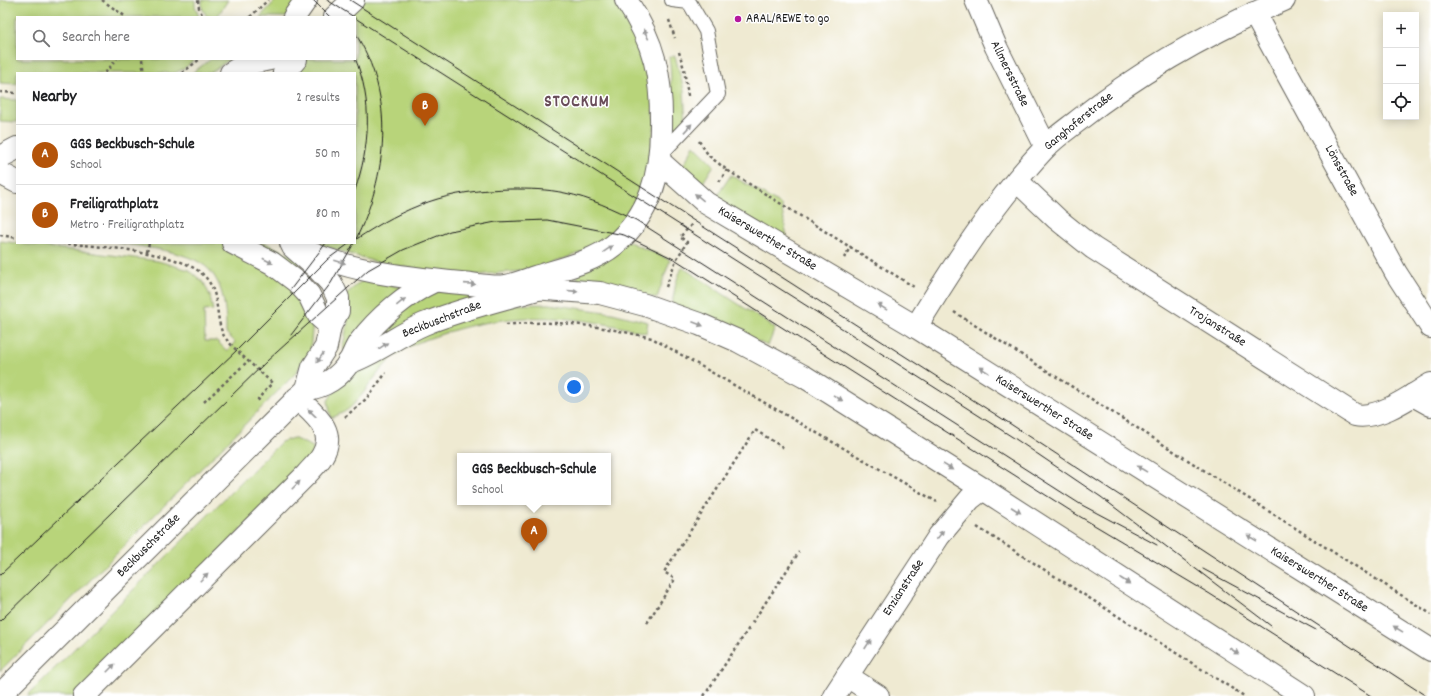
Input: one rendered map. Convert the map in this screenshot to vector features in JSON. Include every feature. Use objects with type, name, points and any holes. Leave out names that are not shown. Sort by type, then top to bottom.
[{"type":"street","points":[[295,16],[306,0]]},
{"type":"street","points":[[329,16],[339,0]]},
{"type":"street","points":[[336,16],[353,0]]},
{"type":"street","points":[[506,286],[591,258],[614,245],[636,220],[652,193],[660,159],[662,102],[659,71],[647,36],[626,0]]},
{"type":"street","name":"Allmersstraße","points":[[976,0],[996,47],[1046,147]]},
{"type":"street","name":"Ganghoferstraße","points":[[916,327],[933,299],[989,217],[1046,147],[1104,100],[1178,52],[1254,13],[1284,0]]},
{"type":"street","name":"Lönsstraße","points":[[1254,13],[1396,273],[1431,327]]},
{"type":"street","points":[[242,65],[265,60]]},
{"type":"street","points":[[285,72],[295,60]]},
{"type":"street","points":[[0,157],[16,149]]},
{"type":"street","name":"Kaiserswerther Straße","points":[[660,159],[706,203],[916,327],[1431,650]]},
{"type":"street","points":[[0,173],[16,181]]},
{"type":"street","name":"Trojanstraße","points":[[1017,181],[1056,219],[1093,248],[1355,415],[1365,417],[1376,414],[1425,395]]},
{"type":"street","points":[[235,244],[272,263],[297,282],[309,295],[319,316],[330,326]]},
{"type":"street","name":"Beckbuschstraße","points":[[0,695],[302,393],[313,366],[326,347],[330,326],[338,311],[338,298],[333,288],[318,269],[291,244]]},
{"type":"street","points":[[292,244],[318,256],[398,277],[600,293],[699,324],[738,341],[798,374],[983,489],[1304,696]]},
{"type":"street","name":"Beckbuschstraße","points":[[302,393],[319,387],[333,379],[348,363],[358,344],[385,316],[414,292],[434,281]]},
{"type":"street","name":"Beckbuschstraße","points":[[348,363],[367,357],[386,343],[425,324],[484,304],[540,289]]},
{"type":"street","points":[[84,696],[306,475],[323,455],[326,445],[326,429],[302,393]]},
{"type":"street","name":"Enzianstraße","points":[[834,696],[938,536],[970,499],[983,489]]},
{"type":"street","points":[[847,676],[878,696]]},
{"type":"lane","points":[[660,159],[718,94],[706,31],[689,2],[672,0]]},
{"type":"path","points":[[102,0],[125,16]]},
{"type":"path","points":[[198,0],[199,8],[203,16]]},
{"type":"path","points":[[251,16],[268,0]]},
{"type":"path","points":[[667,14],[676,41]]},
{"type":"path","points":[[678,48],[684,69],[691,124],[694,135],[709,156],[727,170],[851,246],[1431,614]]},
{"type":"path","points":[[106,72],[116,60]]},
{"type":"path","points":[[142,60],[144,72]]},
{"type":"path","points":[[183,72],[199,60]]},
{"type":"path","points":[[0,92],[16,93]]},
{"type":"path","points":[[503,325],[533,322],[563,322],[609,328],[652,338],[658,310],[676,260],[687,242],[680,237],[696,221],[727,170]]},
{"type":"path","points":[[0,235],[16,238]]},
{"type":"path","points":[[71,244],[147,252],[192,267],[207,278],[216,297],[224,336],[272,383],[258,399],[278,418]]},
{"type":"path","points":[[147,252],[149,244]]},
{"type":"path","points":[[843,259],[851,246]]},
{"type":"path","points":[[204,402],[248,361]]},
{"type":"path","points":[[326,429],[349,415],[389,370]]},
{"type":"path","points":[[647,623],[675,579],[664,572],[755,430],[784,448]]},
{"type":"path","points":[[752,623],[799,552]]},
{"type":"path","points":[[704,696],[749,628]]},
{"type":"green space","points":[[0,0],[195,0],[195,6],[199,16],[16,16],[16,60],[194,60],[185,68],[177,72],[16,72],[16,84],[0,83]]},
{"type":"green space","points":[[202,0],[228,0],[218,16],[206,16],[202,8]]},
{"type":"green space","points":[[276,0],[300,0],[289,16],[261,16]]},
{"type":"green space","points":[[360,0],[613,0],[624,14],[640,44],[652,87],[655,121],[645,195],[609,242],[533,270],[462,276],[379,263],[318,244],[356,244],[356,72],[289,72],[300,60],[356,60],[356,16],[344,16]]},
{"type":"green space","points":[[675,56],[684,90],[686,122],[667,136],[671,86],[669,57]]},
{"type":"green space","points":[[210,60],[229,60],[211,72],[193,72]]},
{"type":"green space","points":[[0,99],[16,100],[16,122],[0,121]]},
{"type":"green space","points":[[694,145],[714,165],[699,189],[681,170]]},
{"type":"green space","points":[[731,175],[781,205],[788,242],[714,200]]},
{"type":"green space","points":[[625,240],[670,260],[657,298],[576,281],[581,268]]},
{"type":"green space","points":[[0,241],[158,261],[189,270],[204,283],[210,296],[213,310],[204,311],[205,341],[217,341],[227,351],[235,342],[226,333],[224,302],[220,287],[212,273],[194,260],[182,255],[154,248],[124,244],[227,244],[286,277],[313,319],[310,353],[294,375],[0,671]]},
{"type":"green space","points":[[245,244],[268,244],[298,259],[301,268],[296,271]]},
{"type":"green space","points":[[682,267],[775,328],[768,346],[672,304],[676,282]]},
{"type":"green space","points":[[364,279],[403,288],[345,352],[343,346],[348,321],[346,294]]},
{"type":"green space","points":[[438,291],[482,295],[386,339],[376,334],[419,297]]},
{"type":"green space","points":[[549,304],[612,313],[648,322],[646,333],[595,322],[570,319],[521,318],[496,321],[445,333],[422,341],[400,352],[386,364],[352,406],[345,412],[331,418],[328,401],[332,394],[365,362],[400,340],[501,305]]},
{"type":"green space","points":[[293,438],[313,447],[314,456],[76,696],[27,696],[281,442]]},
{"type":"tram line","points":[[313,0],[329,16]]},
{"type":"tram line","points":[[327,0],[352,16]]},
{"type":"tram line","points":[[350,0],[1012,425],[1426,696]]},
{"type":"tram line","points":[[356,19],[1014,438],[1101,497],[1271,626]]},
{"type":"tram line","points":[[356,35],[368,57],[377,83],[382,109],[383,136],[375,190],[356,239]]},
{"type":"tram line","points":[[356,60],[361,74],[367,107],[364,157],[356,187]]},
{"type":"tram line","points":[[356,239],[393,217],[411,209],[447,196],[467,192],[511,189],[552,191],[574,195],[592,201],[636,220],[1080,504],[1157,545]]},
{"type":"tram line","points":[[0,621],[267,361],[368,270],[403,250],[450,231],[496,222],[547,220],[624,235],[676,260],[1074,513],[1210,594],[1371,696]]},
{"type":"tram line","points":[[291,289],[325,244]]},
{"type":"tram line","points":[[0,575],[237,350],[328,259],[349,244]]},
{"type":"tram line","points":[[291,335],[331,283],[353,244]]},
{"type":"tram line","points":[[1203,569],[1316,630]]},
{"type":"place","name":"ARAL/REWE to go","points":[[738,19]]},
{"type":"place","name":"Freiligrathplatz","points":[[425,126]]},
{"type":"place","name":"GGS Beckbusch-Schule","points":[[534,551]]},
{"type":"district","name":"STOCKUM","points":[[577,103]]}]
